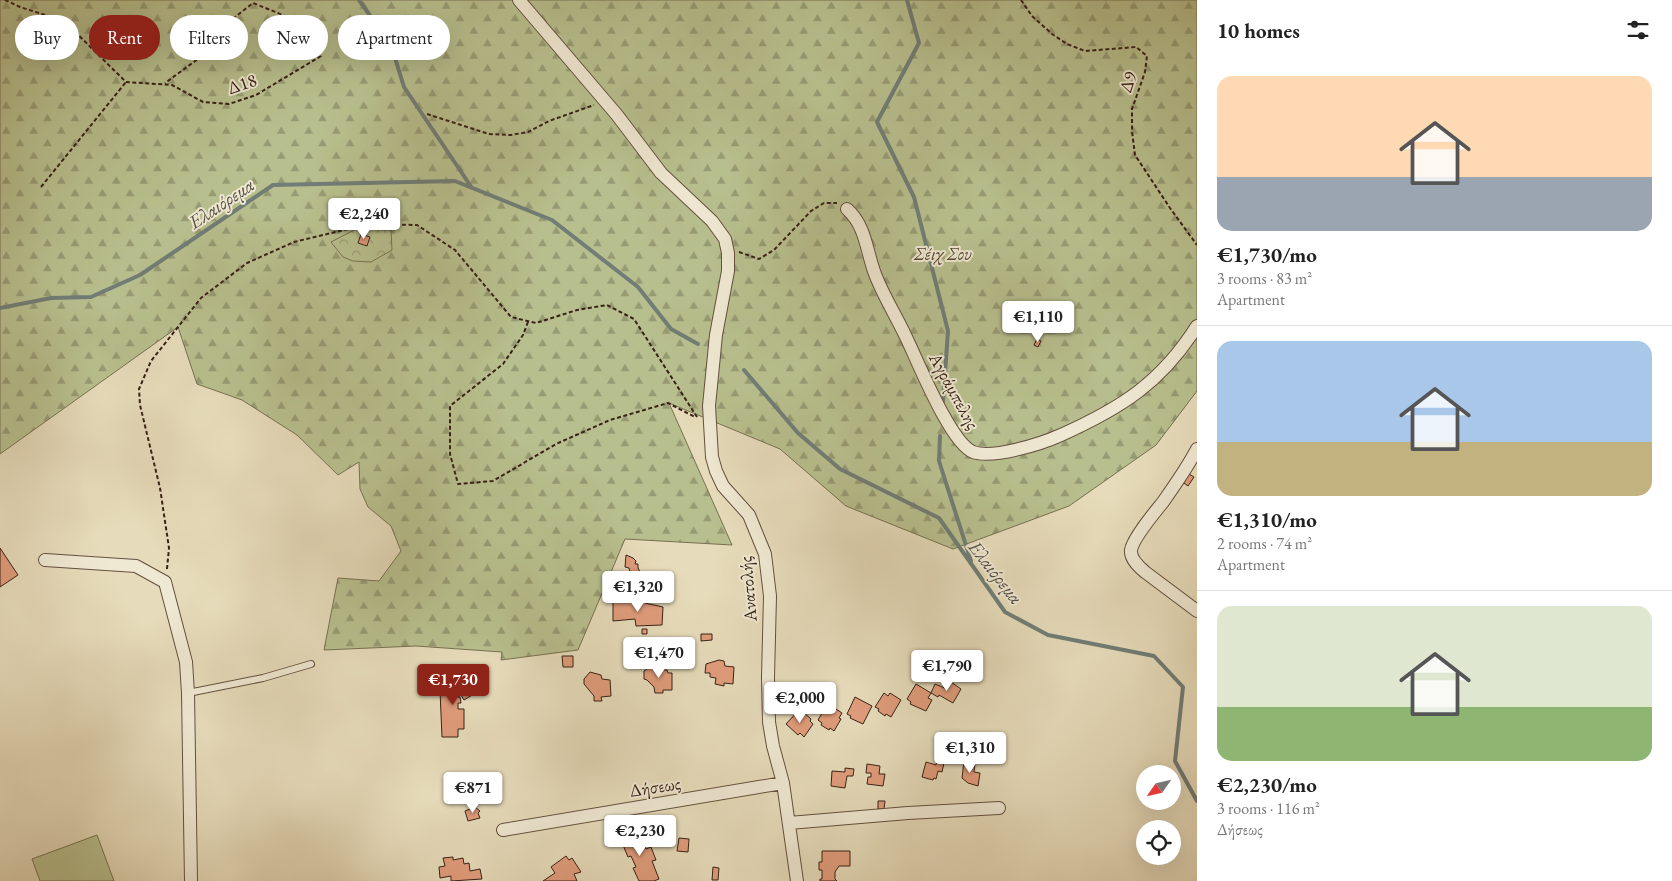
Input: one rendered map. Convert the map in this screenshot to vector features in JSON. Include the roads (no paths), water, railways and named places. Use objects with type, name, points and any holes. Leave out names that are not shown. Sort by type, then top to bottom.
[{"type":"street","name":"Ανατολής","points":[[519,0],[606,102],[661,173],[715,224],[724,236],[727,248],[728,271],[716,335],[710,389],[709,421],[712,457],[716,472],[723,486],[749,515],[764,554],[770,596],[768,713],[773,746],[783,783],[797,881]]},
{"type":"street","name":"Αγράμπελης","points":[[847,208],[860,224],[876,278],[938,405],[963,444],[974,452],[989,454],[1042,442],[1104,415],[1140,391],[1163,371],[1197,326]]},
{"type":"street","points":[[1197,449],[1183,474],[1134,542],[1131,553],[1145,572],[1197,612]]},
{"type":"street","points":[[45,560],[136,566],[165,582],[186,662],[191,881]]},
{"type":"street","name":"Δήσεως","points":[[503,830],[783,783]]},
{"type":"street","points":[[789,823],[999,808]]},
{"type":"lane","points":[[188,693],[263,678],[311,664]]},
{"type":"waterway","points":[[359,0],[391,45],[404,87],[472,188]]},
{"type":"waterway","points":[[907,0],[919,43],[877,122],[914,197],[948,331],[943,401]]},
{"type":"waterway","name":"Ελαιόρεμα","points":[[0,308],[51,298],[91,297],[140,275],[273,185],[455,181],[552,220],[638,287],[671,329],[698,344]]},
{"type":"waterway","name":"Ελαιόρεμα","points":[[744,370],[798,433],[840,469],[939,518],[1005,612],[1048,635],[1154,656],[1183,687],[1175,761],[1197,801]]},
{"type":"waterway","points":[[940,436],[939,461],[971,561]]},
{"type":"park label","name":"Σέιχ Σου","points":[[943,254]]}]
